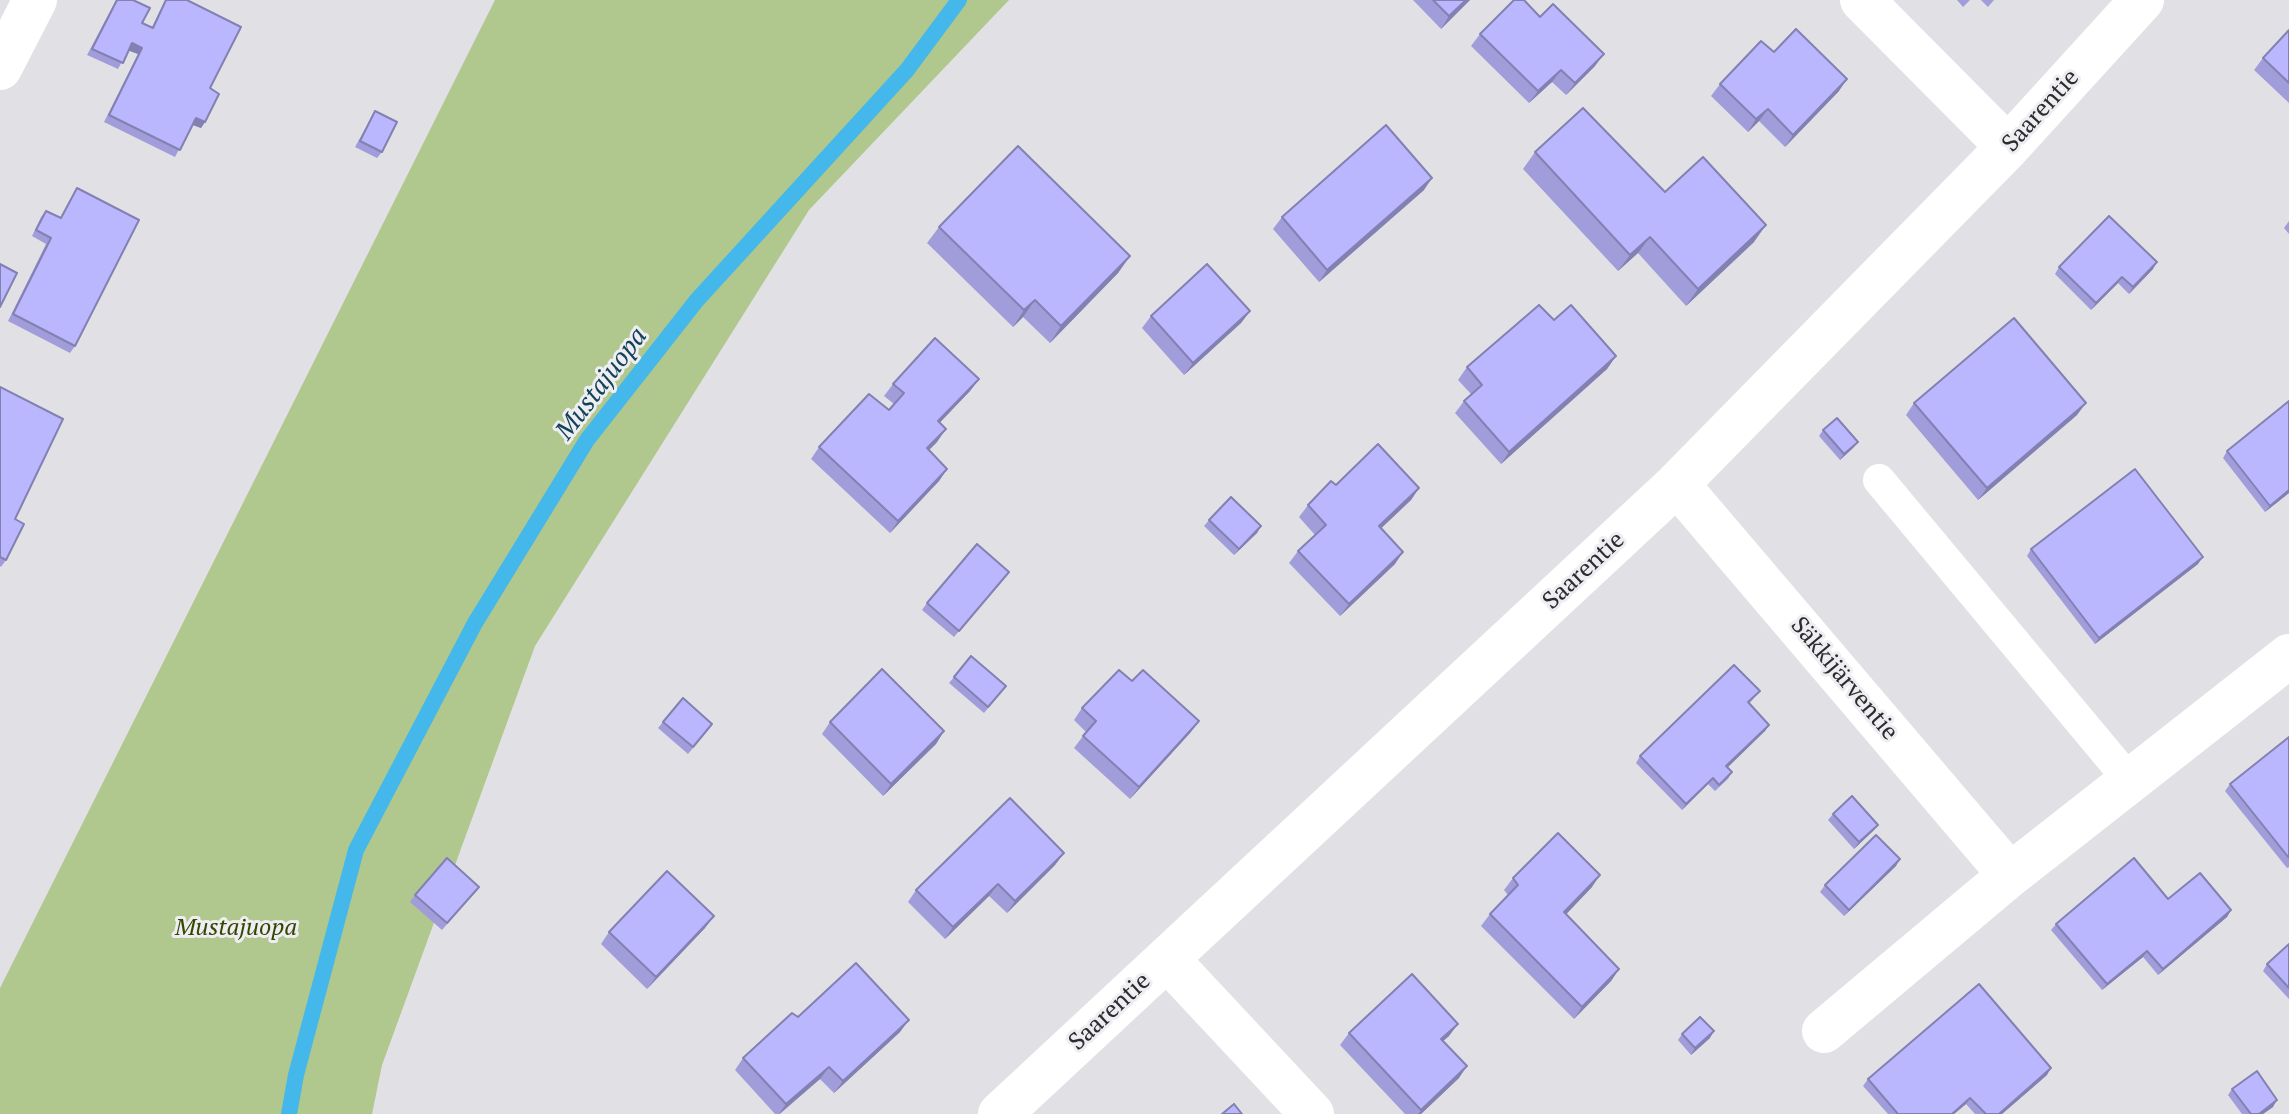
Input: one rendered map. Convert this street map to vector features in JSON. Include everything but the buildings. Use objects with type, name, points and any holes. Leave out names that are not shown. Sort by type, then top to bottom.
[{"type":"street","points":[[0,68],[35,0]]},
{"type":"street","points":[[1862,0],[2008,147]]},
{"type":"street","name":"Saarentie","points":[[1000,1114],[1677,484],[2008,147],[2142,0]]},
{"type":"street","name":"Säkkijärventie","points":[[1677,484],[2010,875]]},
{"type":"street","points":[[1824,1031],[2010,875],[2289,656]]},
{"type":"street","points":[[1167,959],[1312,1114]]},
{"type":"lane","points":[[1879,480],[2130,781]]},
{"type":"green space","name":"Mustajuopa","points":[[495,0],[1009,0],[809,210],[535,646],[382,1065],[372,1114],[0,1114],[0,988]]},
{"type":"waterway","name":"Mustajuopa","points":[[289,1114],[296,1075],[356,850],[475,623],[587,440],[697,300],[907,70],[959,0]]}]
